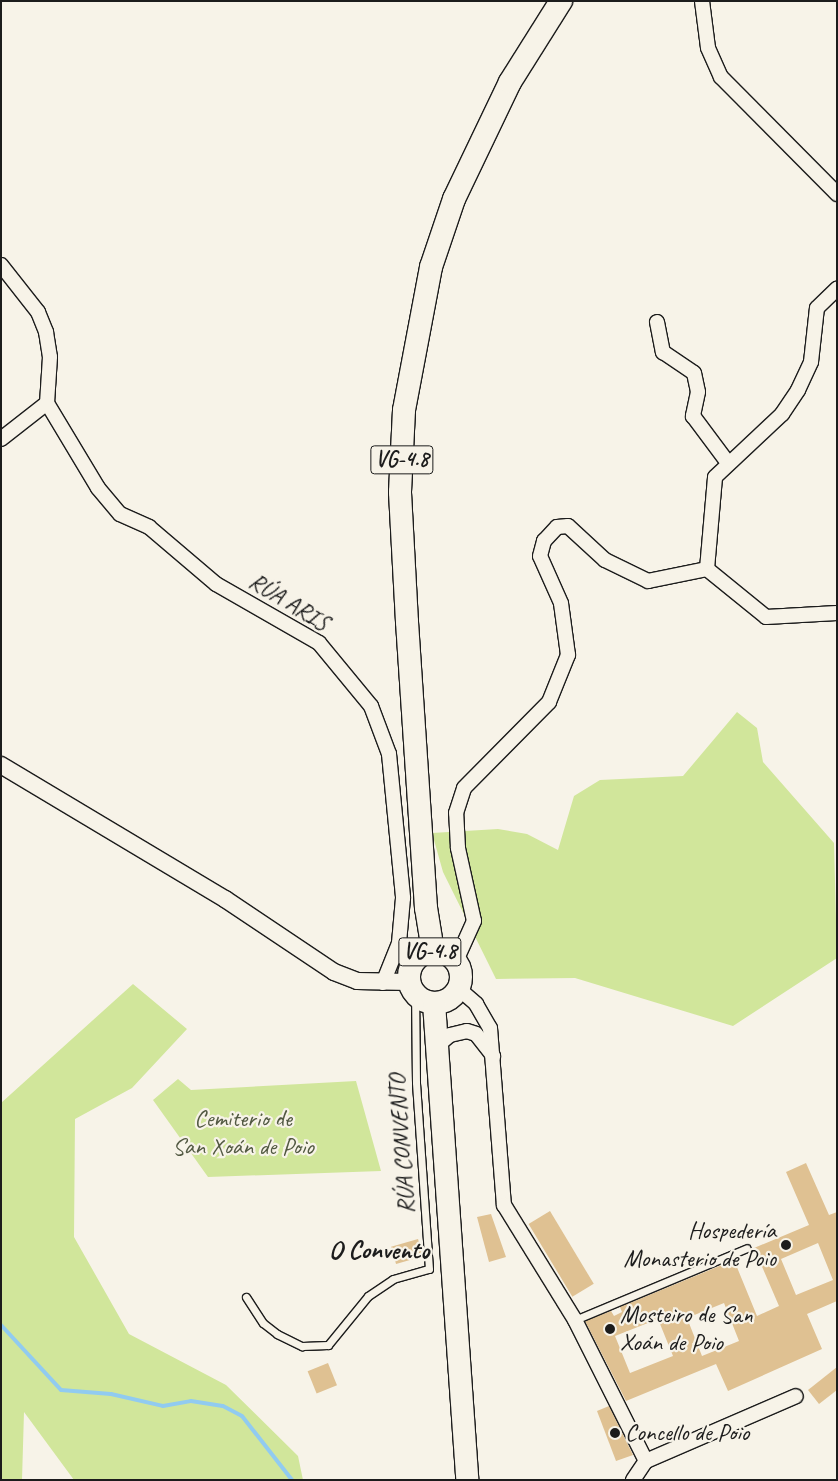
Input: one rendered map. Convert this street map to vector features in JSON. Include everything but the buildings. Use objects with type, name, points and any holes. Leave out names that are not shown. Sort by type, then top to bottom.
[{"type":"highway","name":"VG-4.8","points":[[433,951],[426,908],[406,613],[400,492],[405,401],[431,267],[454,200],[498,105],[562,1]]},
{"type":"highway","name":"VG-4.8","points":[[433,951],[456,961],[462,975],[458,989],[448,1000],[419,993],[412,965],[433,951]]},
{"type":"highway","points":[[419,993],[436,1047],[467,1480]]},
{"type":"street","points":[[702,1],[708,48],[720,77],[837,194]]},
{"type":"street","points":[[1,265],[38,312],[46,332],[50,357],[47,403],[1,439]]},
{"type":"street","points":[[707,570],[715,477],[782,414],[798,390],[811,362],[817,308],[837,289]]},
{"type":"street","points":[[657,322],[663,352],[694,373],[698,392],[693,416],[714,450],[728,463]]},
{"type":"street","name":"RÚA ARIS","points":[[47,403],[98,488],[120,514],[149,527],[216,584],[319,643],[371,706],[389,754],[403,898],[399,943],[383,983]]},
{"type":"street","points":[[456,961],[474,921],[458,840],[456,813],[464,788],[549,702],[568,655],[561,602],[540,556],[544,541],[557,527],[568,526],[605,560],[648,581],[707,570],[766,617],[837,613]]},
{"type":"street","points":[[1,765],[225,900],[334,972],[357,981],[383,983],[419,993]]},
{"type":"street","points":[[458,989],[483,1014],[494,1057],[499,1184],[504,1205],[575,1320],[646,1462]]},
{"type":"street","points":[[436,1047],[450,1035],[467,1031],[476,1034],[494,1057]]},
{"type":"street","points":[[633,1480],[646,1462],[796,1396]]},
{"type":"lane","name":"RÚA CONVENTO","points":[[246,1297],[262,1323],[278,1334],[302,1346],[328,1345],[368,1296],[393,1279],[429,1269],[416,1082],[419,993]]},
{"type":"lane","points":[[575,1320],[747,1248]]},
{"type":"green space","points":[[737,712],[757,728],[763,762],[834,843],[837,958],[733,1026],[575,978],[496,979],[443,872],[432,833],[498,829],[527,834],[558,850],[574,796],[600,780],[683,776]]},
{"type":"green space","points":[[133,984],[187,1029],[132,1088],[75,1119],[74,1237],[129,1334],[226,1385],[298,1456],[303,1480],[74,1480],[24,1412],[22,1480],[1,1480],[1,1103]]},
{"type":"green space","name":"Cemiterio de San Xoán de Poio","points":[[178,1079],[191,1090],[356,1081],[381,1171],[208,1177],[153,1100]]},
{"type":"waterway","points":[[1,1325],[61,1390],[111,1394],[163,1406],[191,1401],[223,1406],[242,1416],[292,1480]]},
{"type":"place","name":"Hospedería Monasterio de Poio","points":[[786,1245]]},
{"type":"place","name":"Mosteiro de San Xoán de Poio","points":[[610,1329]]},
{"type":"place","name":"Concello de Poio","points":[[615,1433]]},
{"type":"district","name":"O Convento","points":[[379,1250]]}]
